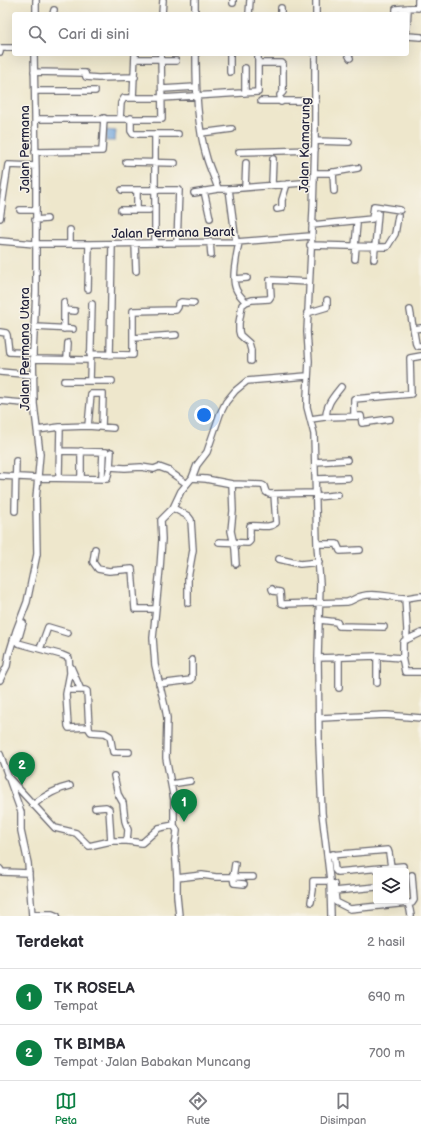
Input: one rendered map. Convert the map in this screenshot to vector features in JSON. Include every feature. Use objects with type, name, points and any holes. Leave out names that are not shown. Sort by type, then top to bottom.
[{"type":"street","points":[[36,0],[36,12]]},
{"type":"street","points":[[162,12],[163,0]]},
{"type":"street","points":[[195,0],[195,12]]},
{"type":"street","points":[[249,12],[250,0]]},
{"type":"street","points":[[316,0],[316,12]]},
{"type":"street","points":[[396,12],[396,9],[419,7],[418,0]]},
{"type":"street","points":[[408,8],[408,12]]},
{"type":"street","points":[[409,36],[421,37]]},
{"type":"street","points":[[0,52],[0,48],[12,48]]},
{"type":"street","name":"Jalan Permana","points":[[34,56],[34,72],[37,91],[35,119],[35,244]]},
{"type":"street","points":[[133,98],[135,56],[176,61]]},
{"type":"street","points":[[196,56],[196,87],[201,133],[207,159],[218,188]]},
{"type":"street","points":[[230,56],[230,72]]},
{"type":"street","points":[[120,118],[122,99],[258,92],[258,56]]},
{"type":"street","name":"Jalan Kamarung","points":[[315,56],[315,150],[308,282],[307,332],[309,366],[307,376],[307,400],[313,429],[320,584],[318,658],[322,813],[330,854]]},
{"type":"street","points":[[35,119],[162,119],[161,58]]},
{"type":"street","points":[[258,63],[283,64],[284,87],[283,92],[280,95],[281,102]]},
{"type":"street","points":[[245,68],[245,93]]},
{"type":"street","points":[[34,72],[85,73],[86,77],[98,78],[134,77]]},
{"type":"street","points":[[162,89],[196,87]]},
{"type":"street","points":[[37,91],[94,91]]},
{"type":"street","points":[[261,101],[316,101]]},
{"type":"street","points":[[35,152],[102,152],[104,118]]},
{"type":"street","points":[[131,118],[131,131],[133,134],[178,134]]},
{"type":"street","points":[[201,133],[232,129]]},
{"type":"street","points":[[155,134],[155,243]]},
{"type":"street","points":[[315,141],[349,142]]},
{"type":"street","points":[[239,152],[315,150]]},
{"type":"street","points":[[272,159],[272,184]]},
{"type":"street","points":[[126,162],[175,163]]},
{"type":"street","points":[[245,187],[246,163]]},
{"type":"street","points":[[0,218],[8,165],[36,166]]},
{"type":"street","points":[[314,173],[358,168]]},
{"type":"street","points":[[333,172],[334,191]]},
{"type":"street","points":[[194,192],[218,188],[228,189],[272,184],[314,182]]},
{"type":"street","points":[[277,209],[282,208],[282,200],[287,184]]},
{"type":"street","points":[[228,189],[237,242],[235,279],[236,290],[246,302]]},
{"type":"street","points":[[122,190],[180,190],[177,215],[177,243]]},
{"type":"street","points":[[137,190],[137,210]]},
{"type":"street","points":[[204,191],[210,218]]},
{"type":"street","points":[[310,245],[387,247],[395,234],[399,213],[374,206],[372,219],[312,225]]},
{"type":"street","points":[[20,210],[35,210]]},
{"type":"street","points":[[121,210],[149,210]]},
{"type":"street","points":[[374,259],[378,213]]},
{"type":"street","points":[[35,220],[47,220]]},
{"type":"street","points":[[355,259],[357,224]]},
{"type":"street","points":[[70,230],[70,244]]},
{"type":"street","name":"Jalan Permana Barat","points":[[0,241],[35,244],[177,243],[237,242],[311,236]]},
{"type":"street","points":[[210,242],[211,255]]},
{"type":"street","points":[[135,243],[136,271]]},
{"type":"street","name":"Jalan Permana Utara","points":[[21,619],[28,602],[36,563],[40,454],[34,404],[33,356],[35,327],[35,244]]},
{"type":"street","points":[[88,289],[89,244]]},
{"type":"street","points":[[110,355],[112,244]]},
{"type":"street","points":[[235,279],[247,278]]},
{"type":"street","points":[[251,361],[251,350],[249,343],[240,335],[239,323],[242,305],[252,300],[269,300],[271,296],[270,280],[308,282]]},
{"type":"street","points":[[308,313],[326,307],[327,300]]},
{"type":"street","points":[[64,302],[64,329]]},
{"type":"street","points":[[0,332],[6,333],[7,335],[9,352],[67,359],[110,355],[132,355],[133,311],[176,310],[178,308],[178,304],[181,302],[194,303]]},
{"type":"street","points":[[90,381],[92,304]]},
{"type":"street","points":[[64,310],[75,310]]},
{"type":"street","points":[[410,310],[416,344],[417,346],[421,346]]},
{"type":"street","points":[[35,327],[73,330]]},
{"type":"street","points":[[414,328],[421,328]]},
{"type":"street","points":[[133,338],[176,334]]},
{"type":"street","points":[[67,359],[68,343]]},
{"type":"street","points":[[354,416],[354,399],[411,394],[410,358],[421,356]]},
{"type":"street","points":[[0,372],[34,375]]},
{"type":"street","points":[[179,916],[175,847],[177,831],[174,825],[174,800],[166,758],[166,707],[155,665],[153,638],[160,568],[162,539],[161,523],[164,515],[173,508],[178,495],[192,478],[197,465],[207,452],[217,421],[226,402],[239,387],[250,381],[307,376]]},
{"type":"street","points":[[64,381],[112,381]]},
{"type":"street","points":[[326,417],[326,412],[330,401],[341,387]]},
{"type":"street","points":[[88,426],[92,393],[104,395],[102,427]]},
{"type":"street","points":[[0,401],[34,404]]},
{"type":"street","points":[[311,419],[361,416],[362,424],[390,419]]},
{"type":"street","points":[[37,429],[88,426],[113,428]]},
{"type":"street","points":[[59,475],[60,427]]},
{"type":"street","points":[[60,451],[107,452]]},
{"type":"street","points":[[81,451],[81,476]]},
{"type":"street","points":[[0,476],[106,479],[109,477],[110,469],[107,452]]},
{"type":"street","points":[[102,476],[107,452]]},
{"type":"street","points":[[315,462],[347,460]]},
{"type":"street","points":[[15,511],[16,461]]},
{"type":"street","points":[[110,469],[154,469],[159,467],[170,471],[187,484]]},
{"type":"street","points":[[192,478],[232,484],[262,485],[267,493],[274,494],[338,495]]},
{"type":"street","points":[[316,479],[348,478]]},
{"type":"street","points":[[232,484],[233,511],[231,527],[236,564]]},
{"type":"street","points":[[219,542],[249,542],[250,526],[269,526],[276,523],[274,494]]},
{"type":"street","points":[[173,508],[188,516],[191,520],[193,550],[188,578],[188,603]]},
{"type":"street","points":[[317,544],[337,544],[340,551],[360,550]]},
{"type":"street","points":[[95,549],[93,562],[98,569],[109,571],[132,569],[135,609],[155,609]]},
{"type":"street","points":[[279,558],[300,564],[318,562]]},
{"type":"street","points":[[272,589],[273,591],[280,592],[282,604],[347,602],[362,596],[371,595],[405,598],[421,596]]},
{"type":"street","points":[[405,598],[407,630],[406,640]]},
{"type":"street","points":[[21,619],[23,622],[22,640],[69,658],[70,665],[67,690],[68,727],[89,727]]},
{"type":"street","points":[[0,680],[2,670],[21,619]]},
{"type":"street","points":[[320,620],[337,622],[339,626],[384,627]]},
{"type":"street","points":[[40,647],[48,627],[68,633]]},
{"type":"street","points":[[421,633],[403,642],[402,657],[405,672],[421,672]]},
{"type":"street","points":[[318,658],[377,656],[402,657]]},
{"type":"street","points":[[377,656],[377,683]]},
{"type":"street","points":[[339,657],[339,688]]},
{"type":"street","points":[[159,684],[191,680],[192,660]]},
{"type":"street","points":[[70,665],[82,690]]},
{"type":"street","points":[[67,690],[85,690],[88,693],[89,727],[91,732],[105,733],[110,736],[114,752],[128,752]]},
{"type":"street","points":[[320,718],[386,715],[421,718]]},
{"type":"street","points":[[0,756],[20,809],[21,831],[29,873],[32,915],[52,914],[57,916]]},
{"type":"street","points":[[7,776],[55,828],[76,833],[88,845],[111,841],[142,843],[159,828],[174,825]]},
{"type":"street","points":[[114,776],[118,794],[123,803],[124,821],[128,830],[127,841]]},
{"type":"street","points":[[171,784],[190,781]]},
{"type":"street","points":[[33,805],[43,797],[60,788],[70,786]]},
{"type":"street","points":[[95,808],[106,807],[109,809],[111,841]]},
{"type":"street","points":[[330,854],[388,850],[391,867]]},
{"type":"street","points":[[330,854],[337,872],[403,866]]},
{"type":"street","points":[[330,854],[331,916]]},
{"type":"street","points":[[235,864],[233,877],[235,883],[244,884]]},
{"type":"street","points":[[0,869],[3,872],[29,873]]},
{"type":"street","points":[[177,878],[202,875],[216,877],[253,877]]},
{"type":"street","points":[[409,904],[414,902],[412,875]]},
{"type":"street","points":[[311,902],[313,881],[330,882],[334,884],[336,902],[349,908],[408,904],[411,916]]},
{"type":"street","points":[[409,885],[413,884]]},
{"type":"street","points":[[335,891],[373,888]]},
{"type":"water","points":[[106,130],[116,131],[115,141],[106,141]]},
{"type":"place","name":"TK BIMBA","points":[[22,785]]},
{"type":"place","name":"TK ROSELA","points":[[184,822]]}]
